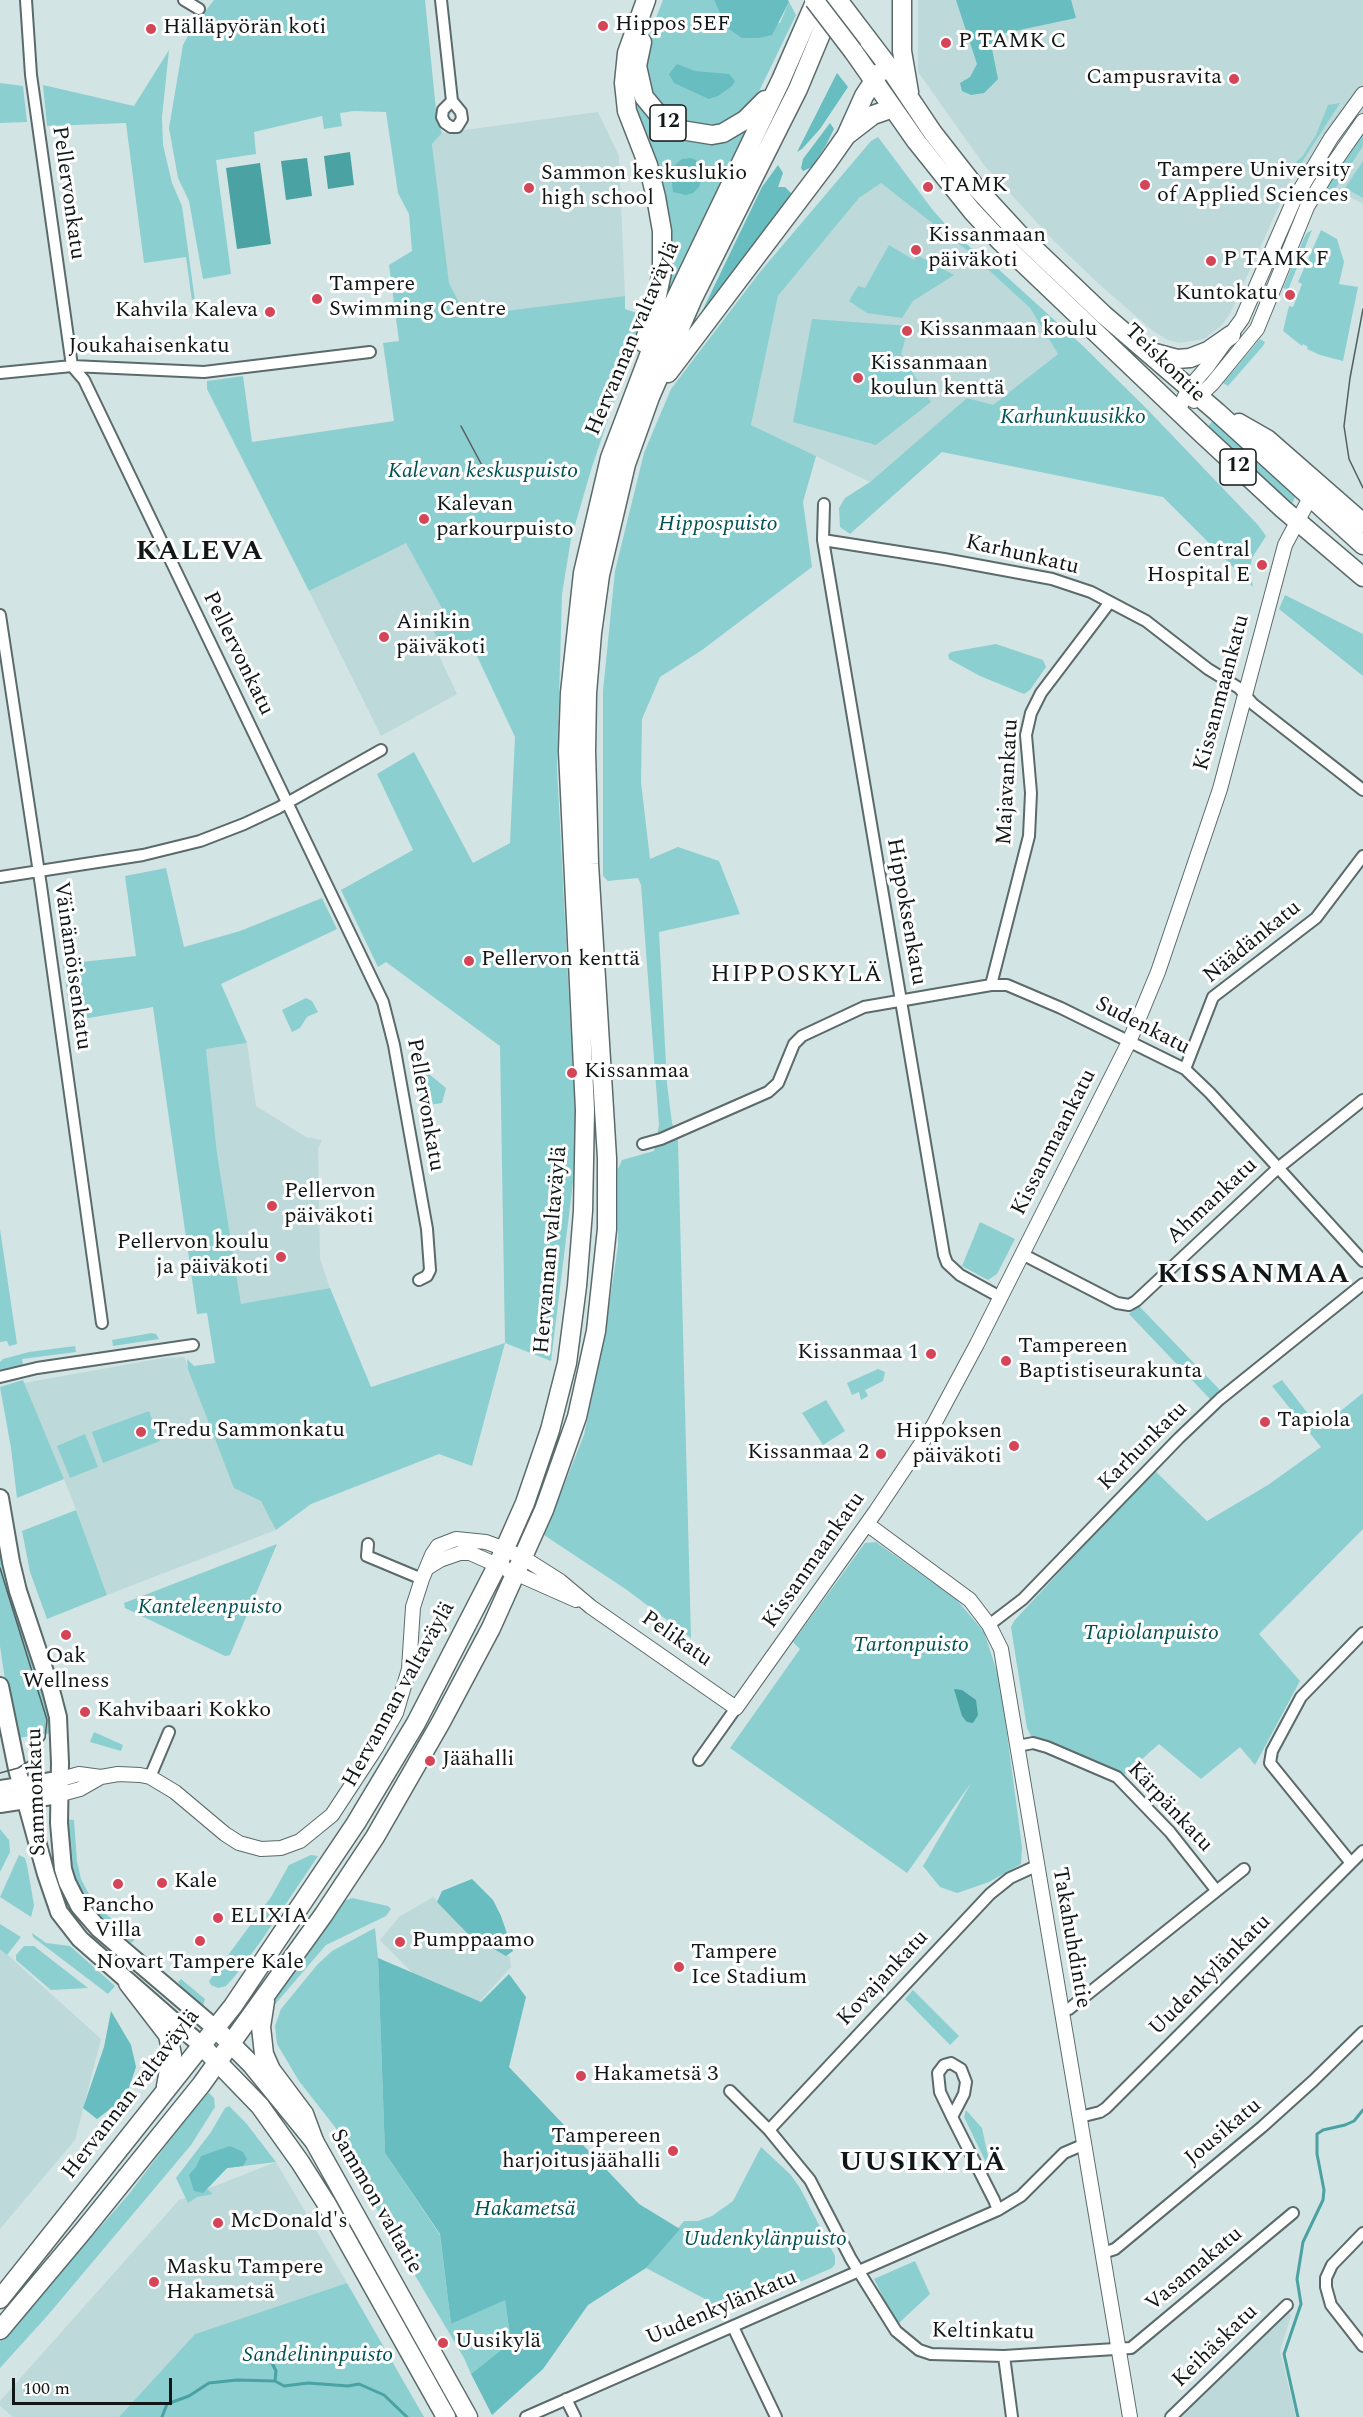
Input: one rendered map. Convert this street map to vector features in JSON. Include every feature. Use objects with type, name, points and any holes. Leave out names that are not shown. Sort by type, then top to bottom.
[{"type":"main road","points":[[639,380],[639,355],[654,310],[663,254],[656,197],[648,165],[630,122],[624,83],[627,53],[646,0]]},
{"type":"main road","name":"12","points":[[658,0],[643,39],[637,66],[644,97],[663,120],[690,133],[712,135],[723,133],[745,120],[781,80],[815,0]]},
{"type":"main road","name":"Teiskontie","points":[[815,0],[942,175],[1001,242],[1178,411],[1299,522],[1363,577]]},
{"type":"main road","name":"Hervannan valtaväylä","points":[[0,2330],[83,2231],[219,2061],[375,1837],[441,1722],[491,1628],[544,1510],[577,1417],[596,1331],[607,1229],[607,1158],[590,864],[586,751],[587,693],[593,622],[607,539],[626,464],[650,396],[693,298],[782,120],[837,0]]},
{"type":"main road","name":"Teiskontie","points":[[837,0],[886,63],[933,133],[998,212],[1054,269],[1146,351],[1228,423],[1314,491],[1363,545]]},
{"type":"main road","name":"12","points":[[902,0],[902,51],[910,97]]},
{"type":"main road","points":[[650,396],[846,136],[861,102],[886,63],[902,51]]},
{"type":"main road","points":[[855,54],[872,64],[886,63]]},
{"type":"main road","name":"Hervannan valtaväylä","points":[[0,2299],[233,2006],[356,1823],[416,1723],[501,1557],[525,1503],[550,1430],[567,1363],[584,1211],[585,1110],[568,751],[576,629],[591,534],[610,458],[639,380],[678,290],[781,80]]},
{"type":"main road","points":[[846,136],[873,115],[894,108]]},
{"type":"main road","points":[[1146,351],[1177,359],[1190,358],[1208,351],[1231,335]]},
{"type":"main road","name":"12","points":[[1314,491],[1363,523]]},
{"type":"main road","name":"Sammonkatu","points":[[0,1498],[18,1591],[58,1717],[58,1787],[63,1869],[67,1882],[79,1906],[99,1929],[215,2028]]},
{"type":"main road","name":"Sammonkatu","points":[[0,1686],[24,1793],[46,1874],[59,1911],[80,1939],[201,2045]]},
{"type":"main road","points":[[0,1804],[24,1793],[58,1787]]},
{"type":"main road","points":[[0,1790],[24,1793]]},
{"type":"main road","points":[[128,1983],[165,2029],[171,2044],[171,2068],[165,2091]]},
{"type":"main road","points":[[266,1996],[261,2027],[264,2054],[271,2070],[304,2114],[314,2141]]},
{"type":"main road","name":"Sammon valtatie","points":[[215,2028],[290,2109],[314,2141],[468,2417]]},
{"type":"main road","name":"Sammon valtatie","points":[[201,2045],[219,2061],[260,2106],[300,2162],[326,2203],[446,2417]]},
{"type":"street","name":"Pellervonkatu","points":[[26,0],[31,75],[72,366],[84,380],[383,1002],[394,1045],[427,1229],[430,1270],[427,1276],[419,1280]]},
{"type":"street","points":[[184,0],[199,9]]},
{"type":"street","points":[[441,0],[452,100]]},
{"type":"street","points":[[1194,393],[1249,304],[1294,200],[1331,138],[1363,94]]},
{"type":"street","points":[[1178,411],[1257,329],[1307,207],[1363,121]]},
{"type":"street","name":"Joukahaisenkatu","points":[[0,372],[72,366],[204,372],[370,352]]},
{"type":"street","name":"Kissanmaankatu","points":[[699,1760],[867,1524],[933,1426],[1129,1042],[1158,972],[1198,858],[1223,778],[1285,545],[1314,491]]},
{"type":"street","name":"Hippoksenkatu","points":[[824,504],[823,540],[945,1258],[951,1268],[960,1275],[1000,1297]]},
{"type":"street","name":"Karhunkatu","points":[[823,540],[1052,579],[1091,592],[1146,621],[1208,669],[1239,688],[1253,704],[1363,790]]},
{"type":"street","name":"Majavankatu","points":[[991,986],[1029,836],[1032,793],[1026,735],[1031,713],[1041,693],[1110,602]]},
{"type":"street","name":"Väinämöisenkatu","points":[[0,615],[39,871],[102,1323]]},
{"type":"street","points":[[0,877],[172,849],[235,828],[287,804],[381,750]]},
{"type":"street","name":"Näädänkatu","points":[[1185,1069],[1213,997],[1316,918],[1363,856]]},
{"type":"street","name":"Sudenkatu","points":[[643,1144],[768,1092],[778,1083],[794,1044],[802,1036],[864,1007],[900,999],[1008,985],[1019,988],[1185,1069],[1210,1093],[1363,1261]]},
{"type":"street","name":"Ahmankatu","points":[[1022,1254],[1117,1303],[1129,1305],[1278,1168],[1363,1100]]},
{"type":"street","name":"Karhunkatu","points":[[989,1624],[1006,1614],[1023,1599],[1179,1438],[1220,1399],[1363,1284]]},
{"type":"street","points":[[0,1377],[37,1368],[193,1345]]},
{"type":"street","name":"Takahuhdintie","points":[[867,1524],[970,1600],[989,1624],[1001,1649],[1130,2417]]},
{"type":"street","name":"Pelikatu","points":[[150,1777],[175,1792],[239,1843],[261,1849],[281,1848],[300,1841],[323,1823],[337,1808],[396,1713],[404,1693],[409,1669],[413,1607],[424,1574],[438,1546],[456,1539],[486,1542],[501,1557],[591,1607],[736,1708]]},
{"type":"street","points":[[368,1544],[367,1557],[424,1574]]},
{"type":"street","points":[[1351,1863],[1270,1762],[1272,1751],[1301,1697],[1363,1634]]},
{"type":"street","points":[[58,1787],[79,1774],[101,1778],[118,1774],[150,1777],[169,1732]]},
{"type":"street","name":"Kärpänkatu","points":[[1018,1746],[1034,1743],[1047,1747],[1117,1777],[1170,1832],[1216,1890]]},
{"type":"street","name":"Uudenkylänkatu","points":[[1080,2116],[1100,2112],[1106,2108],[1363,1851]]},
{"type":"street","name":"Kovajankatu","points":[[769,2130],[990,1894],[1010,1878],[1036,1866]]},
{"type":"street","points":[[1062,2011],[1069,2009],[1244,1869]]},
{"type":"street","name":"Jousikatu","points":[[1103,2253],[1115,2249],[1259,2129],[1363,2032]]},
{"type":"street","name":"Keltinkatu","points":[[729,2091],[769,2130],[810,2180],[851,2259],[896,2331],[919,2350],[942,2355],[1004,2356],[1119,2350]]},
{"type":"street","points":[[952,2117],[999,2210]]},
{"type":"street","name":"Uudenkylänkatu","points":[[526,2417],[999,2210],[1021,2196],[1065,2153],[1085,2144]]},
{"type":"street","name":"Vasamakatu","points":[[1119,2350],[1131,2348],[1293,2213]]},
{"type":"street","points":[[1363,2234],[1338,2257],[1329,2271],[1326,2287],[1331,2305],[1363,2346]]},
{"type":"street","name":"Keihäskatu","points":[[1171,2417],[1287,2305]]},
{"type":"street","points":[[733,2327],[776,2417]]},
{"type":"street","points":[[1004,2356],[1012,2417]]},
{"type":"street","points":[[566,2399],[575,2417]]},
{"type":"shaded area","name":"Tampere University of Applied Sciences","points":[[918,0],[1363,0],[1363,204],[1296,168],[1230,314],[1221,326],[1204,339],[1179,343],[1166,339],[1152,330],[1100,285],[1053,240],[984,165],[918,72]]},
{"type":"shaded area","name":"Sammon keskuslukio high school","points":[[598,112],[619,156],[625,296],[466,317],[449,283],[432,144],[442,133]]},
{"type":"shaded area","points":[[350,152],[354,185],[328,189],[324,156]]},
{"type":"shaded area","points":[[307,158],[312,196],[286,200],[281,161]]},
{"type":"shaded area","points":[[260,163],[271,244],[237,249],[226,168]]},
{"type":"shaded area","name":"Kissanmaan koulu","points":[[881,182],[973,255],[1030,308],[1058,354],[993,406],[967,398],[870,482],[751,425],[778,296],[859,198]]},
{"type":"shaded area","name":"Ainikin päiväkoti","points":[[406,542],[450,623],[434,632],[439,642],[436,649],[457,694],[381,736],[309,591]]},
{"type":"shaded area","name":"Pellervon päiväkoti","points":[[247,1043],[256,1106],[306,1137],[322,1140],[318,1149],[320,1259],[330,1288],[241,1305],[217,1153],[206,1049]]},
{"type":"shaded area","name":"Tredu Sammonkatu","points":[[184,1357],[189,1369],[218,1385],[276,1530],[107,1595],[71,1496],[24,1383],[163,1358]]},
{"type":"shaded area","points":[[954,1689],[962,1690],[976,1700],[978,1715],[973,1723],[967,1722],[962,1716]]},
{"type":"shaded area","points":[[433,1897],[463,1926],[510,1957],[511,1967],[461,2022],[380,1940],[399,1917]]},
{"type":"shaded area","points":[[0,1948],[101,2039],[75,2140],[0,2229]]},
{"type":"shaded area","points":[[276,2162],[347,2283],[195,2334],[119,2417],[13,2417],[0,2406],[0,2401],[179,2200]]},
{"type":"shaded area","points":[[1287,2309],[1291,2316],[1280,2351],[1296,2417],[1180,2417]]},
{"type":"green space","name":"Kalevan keskuspuisto","points":[[214,0],[425,0],[437,120],[442,133],[432,144],[449,283],[466,316],[625,296],[625,309],[643,315],[591,470],[571,539],[562,594],[557,768],[577,1150],[551,1361],[505,1343],[500,1046],[386,962],[378,967],[341,890],[413,850],[377,774],[414,752],[473,863],[510,843],[515,737],[469,639],[446,650],[439,642],[434,632],[450,623],[406,543],[309,591],[207,389],[207,381],[243,376],[252,442],[394,421],[383,343],[399,341],[389,265],[412,251],[409,214],[398,193],[386,112],[340,113],[342,126],[324,129],[322,116],[254,132],[256,154],[216,160],[231,274],[203,279],[189,201],[178,178],[169,128],[183,45],[191,30]]},
{"type":"green space","points":[[663,0],[714,0],[726,27],[780,23],[789,2],[796,15],[752,106],[725,124],[709,128],[673,122],[645,88],[646,43]]},
{"type":"green space","points":[[714,0],[788,0],[789,2],[772,35],[742,38],[726,27]]},
{"type":"green space","points":[[956,0],[1071,0],[1076,18],[1001,34],[991,44],[998,79],[984,93],[971,95],[962,91],[960,83],[970,77],[977,64]]},
{"type":"green space","points":[[169,50],[162,117],[163,145],[172,183],[182,206],[195,301],[192,301],[186,257],[144,263],[126,123],[47,126],[43,85],[134,106]]},
{"type":"green space","points":[[677,64],[695,71],[729,74],[735,81],[718,96],[709,99],[674,83],[669,74]]},
{"type":"green space","points":[[632,73],[644,111],[652,122],[679,138],[694,142],[709,142],[752,122],[667,293],[664,292],[633,115]]},
{"type":"green space","points":[[837,73],[848,87],[820,129],[797,152]]},
{"type":"green space","points":[[0,83],[23,86],[27,122],[0,123]]},
{"type":"green space","points":[[1340,103],[1300,165],[1296,162],[1302,157],[1316,135],[1328,105]]},
{"type":"green space","points":[[830,123],[834,129],[826,145],[812,167],[803,171],[801,168],[803,159]]},
{"type":"green space","points":[[1363,131],[1363,146],[1333,192],[1325,189]]},
{"type":"green space","name":"Hippospuisto","points":[[878,137],[932,209],[953,233],[977,253],[973,255],[881,183],[859,198],[778,296],[751,425],[816,456],[803,502],[812,567],[702,650],[660,677],[642,719],[641,782],[650,859],[678,847],[719,861],[740,914],[659,932],[667,1084],[672,1123],[678,1141],[691,1638],[627,1590],[544,1535],[584,1435],[604,1339],[618,1246],[618,1169],[622,1160],[654,1151],[659,1125],[641,885],[638,878],[608,881],[603,876],[603,691],[615,571],[644,453],[671,389],[760,272],[871,141]]},
{"type":"green space","points":[[691,158],[700,164],[702,179],[699,187],[693,193],[686,195],[673,192],[671,174],[675,165],[682,159]]},
{"type":"green space","points":[[1363,161],[1363,198],[1345,188]]},
{"type":"green space","points":[[778,165],[783,173],[778,187],[785,187],[792,194],[788,205],[695,326],[762,187]]},
{"type":"green space","points":[[1312,230],[1288,290],[1283,288],[1304,238]]},
{"type":"green space","points":[[1321,230],[1337,239],[1344,262],[1339,284],[1358,287],[1343,361],[1307,349],[1308,347],[1303,344],[1302,346],[1283,331],[1289,306],[1293,307],[1302,284],[1298,282]]},
{"type":"green space","points":[[889,245],[914,260],[917,255],[954,275],[913,301],[902,318],[867,313],[849,301],[858,286],[865,288]]},
{"type":"green space","name":"Karhunkuusikko","points":[[984,256],[1083,346],[1258,525],[1266,536],[1252,558],[1250,569],[1253,587],[1163,497],[942,452],[850,534],[840,527],[839,508],[845,498],[870,482],[967,398],[993,405],[1058,354],[1030,308],[980,262]]},
{"type":"green space","name":"Kissanmaan koulun kenttä","points":[[812,319],[909,326],[901,354],[931,402],[876,445],[793,422]]},
{"type":"green space","points":[[1260,339],[1265,342],[1263,346],[1228,386],[1223,383]]},
{"type":"green space","points":[[1214,420],[1292,492],[1295,497],[1293,502],[1290,504],[1205,429]]},
{"type":"green space","points":[[1285,595],[1363,634],[1363,676],[1279,609]]},
{"type":"green space","points":[[996,644],[1043,660],[1046,667],[1030,690],[1024,694],[980,676],[949,659],[948,655],[951,652]]},
{"type":"green space","points":[[166,868],[184,947],[240,931],[322,898],[337,929],[221,984],[247,1043],[206,1049],[217,1153],[241,1304],[330,1288],[371,1387],[505,1343],[472,1466],[439,1454],[311,1504],[276,1530],[261,1501],[234,1488],[188,1369],[187,1359],[194,1366],[215,1363],[207,1313],[197,1314],[153,1007],[71,1021],[63,964],[136,956],[125,876]]},
{"type":"green space","points":[[306,998],[312,1001],[318,1012],[307,1017],[300,1028],[292,1032],[282,1010]]},
{"type":"green space","points":[[424,1070],[446,1088],[442,1103],[423,1106],[420,1094],[424,1093],[419,1078],[425,1073]]},
{"type":"green space","points":[[980,1222],[1015,1239],[997,1274],[988,1280],[962,1266]]},
{"type":"green space","points":[[0,1229],[17,1344],[9,1346],[7,1341],[0,1342]]},
{"type":"green space","points":[[1139,1306],[1220,1390],[1210,1399],[1129,1314]]},
{"type":"green space","points":[[156,1334],[159,1339],[113,1346],[112,1340]]},
{"type":"green space","points":[[75,1346],[76,1352],[22,1359],[23,1365],[0,1370],[0,1362],[3,1359],[29,1352]]},
{"type":"green space","points":[[878,1369],[885,1372],[883,1381],[865,1390],[868,1396],[861,1400],[859,1392],[852,1395],[847,1383]]},
{"type":"green space","points":[[23,1380],[64,1479],[17,1498],[0,1387]]},
{"type":"green space","name":"Tapiolanpuisto","points":[[1282,1380],[1319,1428],[1363,1393],[1363,1529],[1259,1634],[1300,1681],[1255,1765],[1240,1747],[1201,1779],[1159,1744],[1124,1775],[1031,1736],[1027,1728],[1011,1627],[1014,1621],[1154,1470],[1207,1521],[1268,1485],[1321,1447],[1272,1386]]},
{"type":"green space","points":[[826,1400],[845,1431],[823,1445],[802,1413]]},
{"type":"green space","points":[[149,1411],[160,1441],[103,1463],[92,1432]]},
{"type":"green space","points":[[85,1434],[98,1467],[70,1478],[57,1446]]},
{"type":"green space","points":[[76,1510],[107,1595],[47,1619],[30,1572],[22,1531]]},
{"type":"green space","points":[[0,1517],[49,1695],[53,1733],[17,1738],[9,1707],[0,1646]]},
{"type":"green space","name":"Tartonpuisto","points":[[876,1542],[956,1599],[984,1632],[1000,1681],[1022,1847],[1021,1864],[989,1882],[957,1893],[940,1887],[923,1866],[971,1783],[907,1873],[730,1748],[800,1649],[793,1642],[865,1543]]},
{"type":"green space","name":"Kanteleenpuisto","points":[[277,1544],[230,1655],[225,1656],[125,1608],[124,1603]]},
{"type":"green space","points":[[94,1732],[123,1745],[121,1751],[90,1742]]},
{"type":"green space","points":[[65,1819],[74,1820],[77,1861],[81,1879],[90,1896],[99,1908],[135,1939],[132,1943],[117,1935],[90,1908],[75,1882]]},
{"type":"green space","points":[[0,1829],[9,1840],[10,1852],[0,1872]]},
{"type":"green space","points":[[19,1855],[25,1858],[27,1865],[34,1905],[31,1917],[0,1897]]},
{"type":"green space","points":[[311,1855],[318,1856],[235,1976],[226,1986],[218,1988],[211,1985],[209,1981],[271,1897],[289,1865]]},
{"type":"green space","points":[[472,1879],[493,1900],[501,1916],[513,1951],[506,1956],[468,1934],[437,1902],[442,1891]]},
{"type":"green space","points":[[352,1898],[388,1906],[391,1909],[386,1916],[326,1945],[271,2009],[274,2000],[344,1901]]},
{"type":"green space","points":[[0,1924],[21,1937],[7,1955],[0,1949]]},
{"type":"green space","points":[[375,1928],[385,2153],[440,2235],[451,2324],[505,2299],[511,2342],[471,2374],[464,2358],[384,2223],[335,2127],[299,2081],[277,2044],[275,2026],[281,2009],[317,1965],[332,1951]]},
{"type":"green space","points":[[32,1933],[46,1943],[70,1946],[115,1986],[108,1994],[33,1937]]},
{"type":"green space","points":[[24,1946],[34,1946],[88,1988],[51,1990],[16,1960],[16,1955]]},
{"type":"green space","name":"Hakametsä","points":[[378,1958],[481,2002],[509,1974],[526,1997],[509,2067],[639,2204],[680,2229],[646,2268],[588,2305],[543,2369],[492,2415],[471,2374],[511,2342],[505,2300],[451,2324],[440,2234],[385,2153]]},
{"type":"green space","points":[[181,1979],[205,1999],[203,2006],[194,2001],[181,1987],[178,1982]]},
{"type":"green space","points":[[913,1990],[959,2036],[950,2045],[905,1999]]},
{"type":"green space","points":[[111,2011],[131,2045],[136,2067],[126,2097],[97,2119],[83,2108],[104,2047]]},
{"type":"green space","points":[[207,2091],[214,2098],[215,2107],[191,2145],[48,2315],[0,2368],[0,2342],[129,2194]]},
{"type":"green space","points":[[229,2106],[246,2123],[276,2162],[227,2168],[207,2189],[213,2194],[197,2197],[188,2203],[176,2178],[211,2132],[225,2108]]},
{"type":"green space","points":[[966,2110],[982,2128],[992,2175],[964,2117]]},
{"type":"green space","points":[[230,2146],[243,2152],[247,2159],[243,2166],[227,2168],[203,2193],[194,2191],[189,2175],[201,2156]]},
{"type":"green space","name":"Uudenkylänpuisto","points":[[761,2147],[790,2174],[800,2188],[835,2256],[835,2264],[832,2268],[747,2305],[729,2308],[714,2315],[709,2301],[646,2268],[684,2221],[698,2221],[712,2216],[733,2201]]},
{"type":"green space","points":[[915,2261],[930,2294],[899,2323],[894,2319],[874,2279]]},
{"type":"green space","name":"Sandelininpuisto","points":[[347,2283],[424,2417],[119,2417],[195,2334]]},
{"type":"waterway","points":[[1298,2417],[1284,2354],[1301,2304],[1297,2279],[1303,2242],[1323,2200],[1324,2190],[1317,2154],[1317,2134],[1354,2121],[1363,2110]]},
{"type":"waterway","points":[[270,2359],[276,2371],[275,2381]]},
{"type":"waterway","points":[[162,2417],[167,2404],[189,2396],[209,2383],[237,2380],[275,2381],[284,2386],[308,2383],[348,2386],[359,2384],[384,2395],[407,2417]]},
{"type":"tram line","points":[[1363,309],[1344,426],[1349,459],[1363,488]]},
{"type":"tram line","points":[[461,426],[486,473]]},
{"type":"tram line","points":[[0,1568],[47,1720],[45,1738],[32,1759],[18,1768],[0,1773]]},
{"type":"place","name":"Hippos 5EF","points":[[603,26]]},
{"type":"place","name":"Hälläpyörän koti","points":[[151,29]]},
{"type":"place","name":"P TAMK C","points":[[946,43]]},
{"type":"place","name":"Campusravita","points":[[1234,79]]},
{"type":"place","name":"Tampere University of Applied Sciences","points":[[1145,185]]},
{"type":"place","name":"TAMK","points":[[928,187]]},
{"type":"place","name":"Sammon keskuslukio high school","points":[[529,188]]},
{"type":"place","name":"Kissanmaan päiväkoti","points":[[916,250]]},
{"type":"place","name":"P TAMK F","points":[[1211,261]]},
{"type":"place","name":"Kuntokatu","points":[[1290,295]]},
{"type":"place","name":"Tampere Swimming Centre","points":[[317,299]]},
{"type":"place","name":"Kahvila Kaleva","points":[[270,312]]},
{"type":"place","name":"Kissanmaan koulu","points":[[907,331]]},
{"type":"place","name":"Kissanmaan koulun kenttä","points":[[858,378]]},
{"type":"place","name":"Kalevan parkourpuisto","points":[[424,519]]},
{"type":"place","name":"Central Hospital E","points":[[1262,565]]},
{"type":"place","name":"Ainikin päiväkoti","points":[[384,637]]},
{"type":"place","name":"Pellervon kenttä","points":[[469,961]]},
{"type":"place","name":"Kissanmaa","points":[[572,1073]]},
{"type":"place","name":"Pellervon päiväkoti","points":[[272,1206]]},
{"type":"place","name":"Pellervon koulu ja päiväkoti","points":[[281,1257]]},
{"type":"place","name":"Kissanmaa 1","points":[[931,1354]]},
{"type":"place","name":"Tampereen Baptistiseurakunta","points":[[1006,1361]]},
{"type":"place","name":"Tapiola","points":[[1265,1422]]},
{"type":"place","name":"Tredu Sammonkatu","points":[[141,1432]]},
{"type":"place","name":"Hippoksen päiväkoti","points":[[1014,1446]]},
{"type":"place","name":"Kissanmaa 2","points":[[881,1454]]},
{"type":"place","name":"Oak Wellness","points":[[66,1635]]},
{"type":"place","name":"Kahvibaari Kokko","points":[[85,1712]]},
{"type":"place","name":"Jäähalli","points":[[430,1761]]},
{"type":"place","name":"Kale","points":[[162,1883]]},
{"type":"place","name":"Pancho Villa","points":[[118,1884]]},
{"type":"place","name":"ELIXIA","points":[[218,1918]]},
{"type":"place","name":"Novart Tampere Kale","points":[[200,1941]]},
{"type":"place","name":"Pumppaamo","points":[[400,1942]]},
{"type":"place","name":"Tampere Ice Stadium","points":[[679,1967]]},
{"type":"place","name":"Hakametsä 3","points":[[581,2076]]},
{"type":"place","name":"Tampereen harjoitusjäähalli","points":[[673,2151]]},
{"type":"place","name":"McDonald's","points":[[218,2223]]},
{"type":"place","name":"Masku Tampere Hakametsä","points":[[154,2282]]},
{"type":"place","name":"Uusikylä","points":[[443,2343]]},
{"type":"district","name":"KALEVA","points":[[200,554]]},
{"type":"district","name":"HIPPOSKYLÄ","points":[[797,976]]},
{"type":"district","name":"KISSANMAA","points":[[1254,1277]]},
{"type":"district","name":"UUSIKYLÄ","points":[[923,2165]]}]
